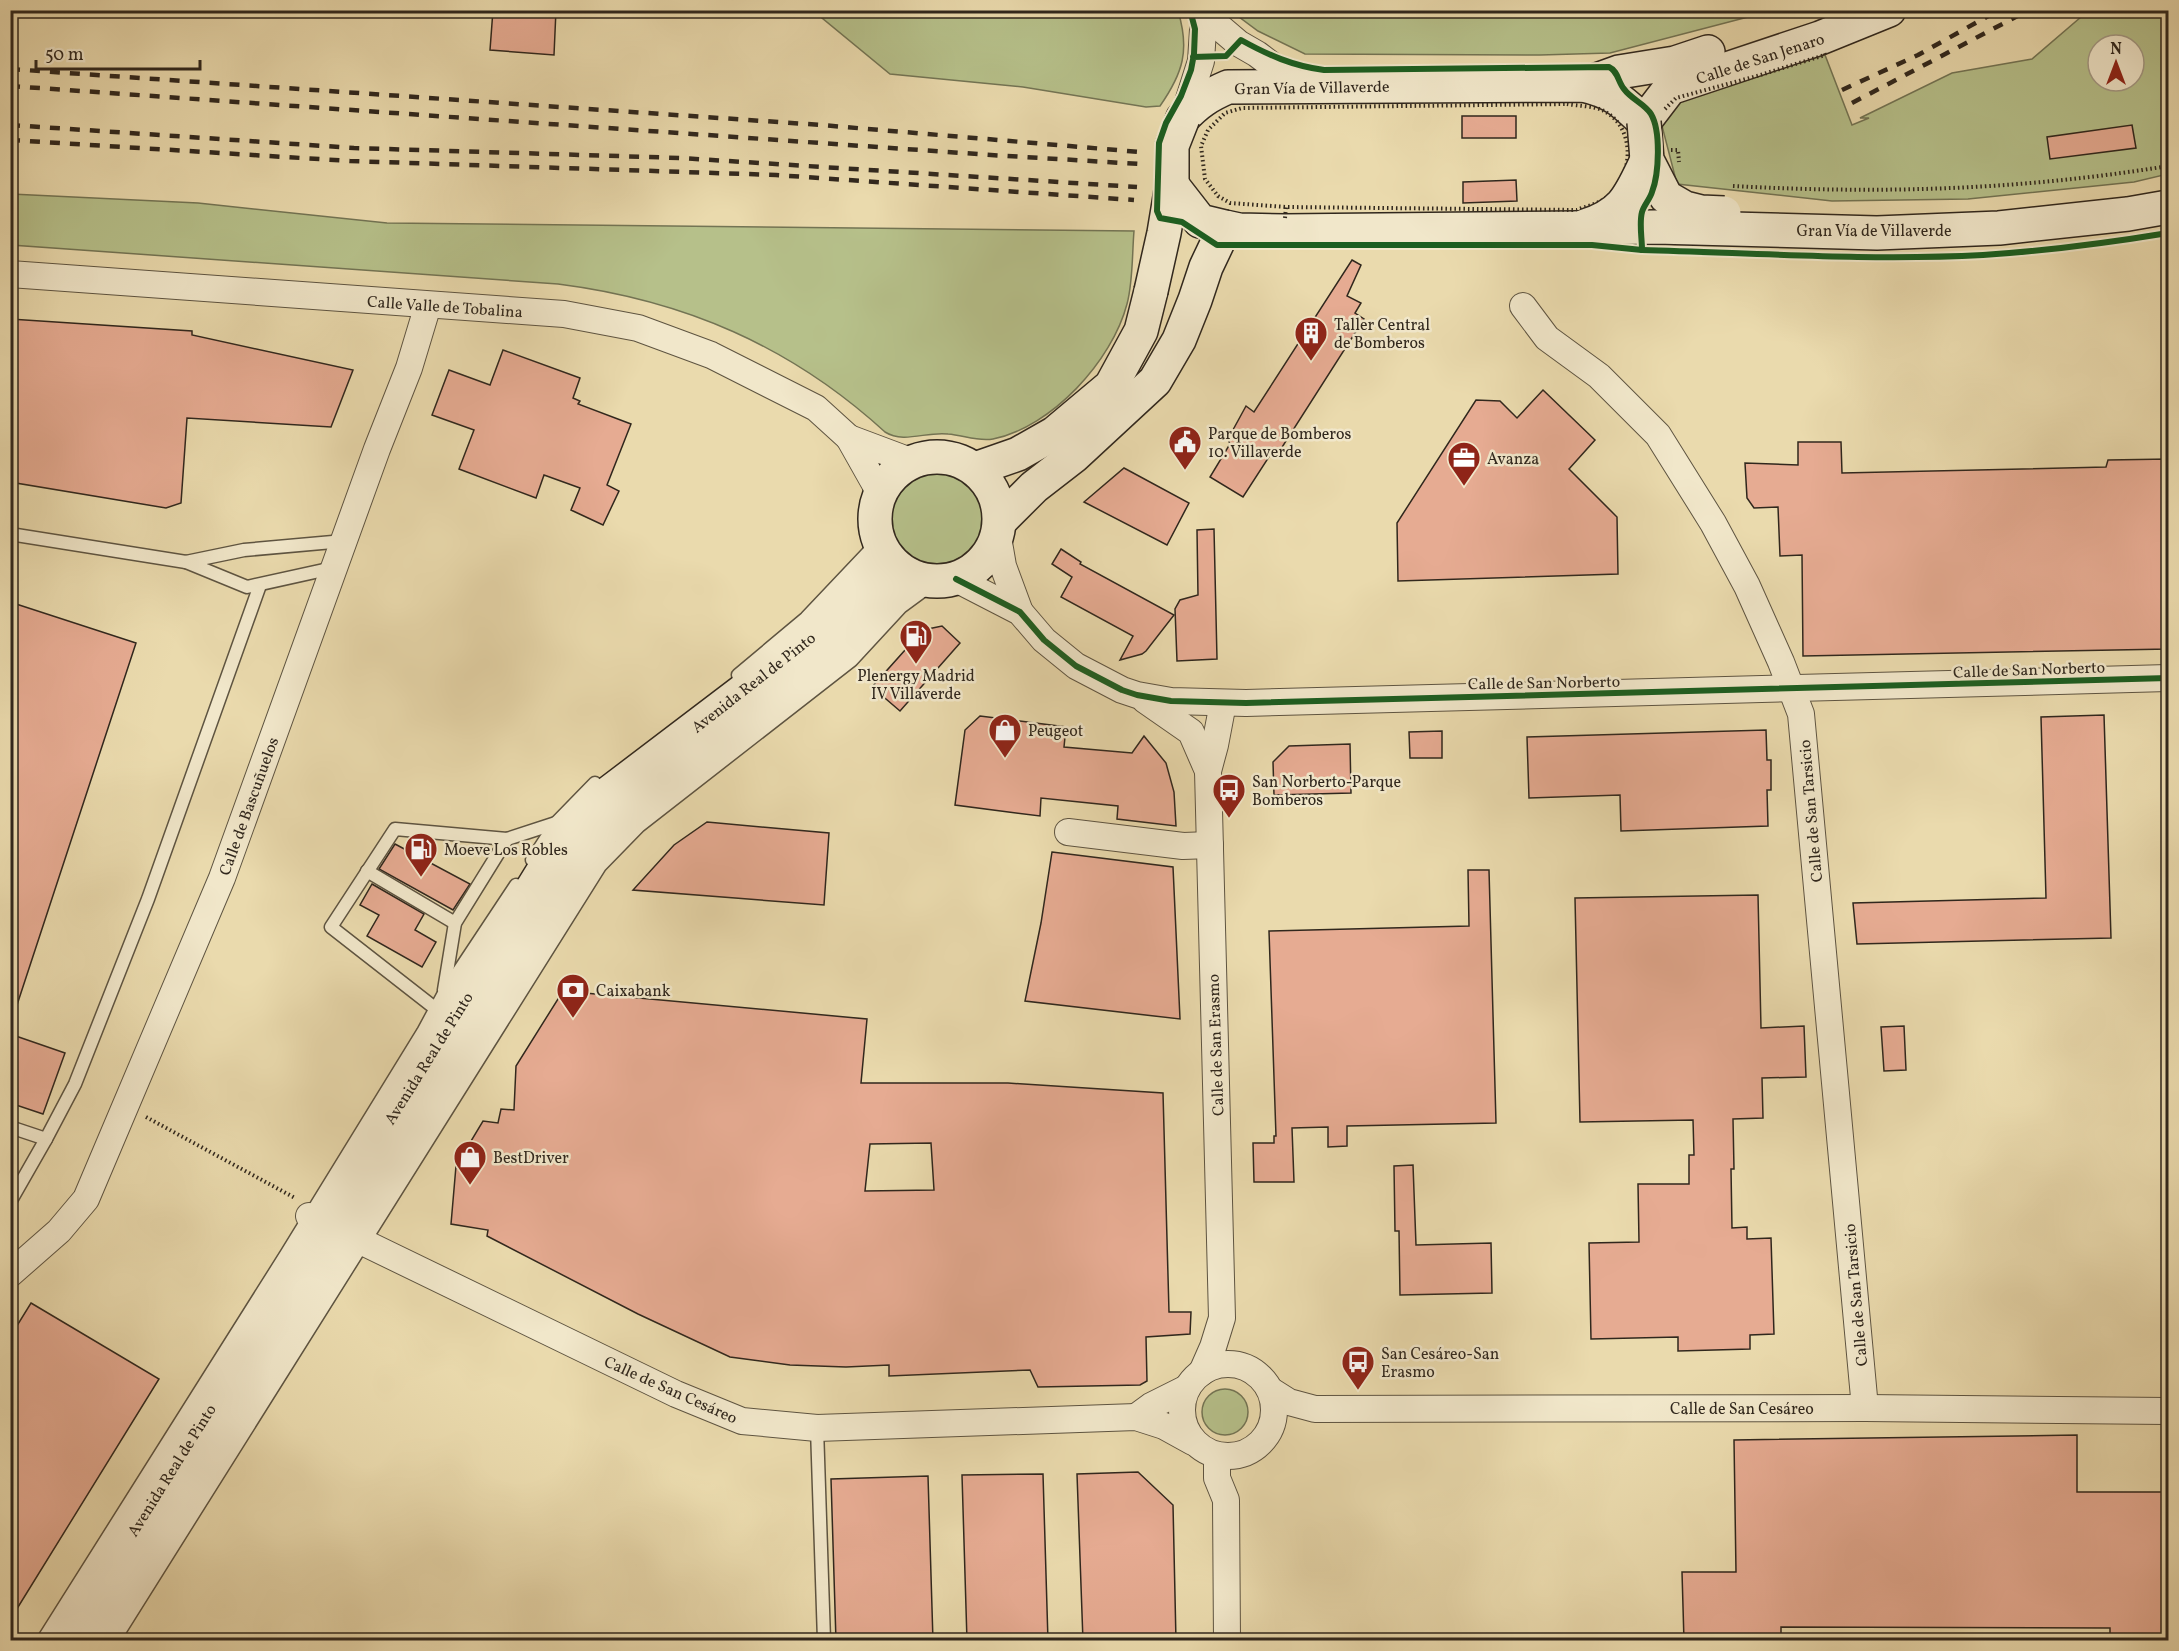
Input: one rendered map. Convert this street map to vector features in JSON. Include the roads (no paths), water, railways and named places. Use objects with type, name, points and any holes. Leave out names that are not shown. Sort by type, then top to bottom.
[{"type":"main road","name":"Calle de San Jenaro","points":[[1583,85],[1619,72],[1675,63],[1822,30],[1889,10]]},
{"type":"main road","name":"Calle de San Jenaro","points":[[1659,140],[1670,88],[1822,30]]},
{"type":"main road","name":"Gran Vía de Villaverde","points":[[2169,191],[2128,199],[2045,209],[1962,214],[1862,216],[1719,213],[1685,208],[1666,197],[1659,140],[1619,98],[1603,90],[1583,85],[1228,87],[1212,93],[1197,103],[1183,118],[1172,146],[1172,186],[1200,221],[1239,230],[1656,227],[1877,233],[1999,228],[2169,207]]},
{"type":"main road","name":"Gran Vía de Villaverde","points":[[1578,228],[1606,219],[1619,209],[1632,192],[1659,140]]},
{"type":"main road","points":[[975,469],[1018,454],[1055,433],[1112,386],[1141,331],[1164,233],[1172,186]]},
{"type":"main road","points":[[999,529],[994,492],[975,469],[955,459],[934,457],[913,462],[893,474],[880,493],[874,517],[913,567],[982,564],[999,529],[1034,487],[1074,456],[1155,381],[1179,340],[1206,267],[1225,228]]},
{"type":"main road","name":"Avenida Real de Pinto","points":[[94,1641],[331,1225],[545,868],[602,798],[814,637],[913,567]]},
{"type":"main road","name":"Avenida Real de Pinto","points":[[63,1641],[331,1225]]},
{"type":"street","points":[[1203,12],[1238,43],[1257,54],[1299,86]]},
{"type":"street","points":[[1183,118],[1201,61],[1203,12]]},
{"type":"street","name":"Calle Valle de Tobalina","points":[[10,274],[564,314],[638,328],[711,355],[816,408],[849,438],[880,493]]},
{"type":"street","name":"Calle de Bascuñuelos","points":[[10,1274],[59,1231],[86,1199],[222,878],[409,368],[428,305]]},
{"type":"street","name":"Calle de San Tarsicio","points":[[1524,306],[1547,338],[1599,376],[1658,435],[1713,523],[1747,586],[1801,714],[1865,1408]]},
{"type":"street","name":"Calle Valle de Tobalina","points":[[849,438],[913,462]]},
{"type":"street","name":"Calle de San Norberto","points":[[999,529],[1003,566],[1020,612],[1044,640],[1076,666],[1113,686],[1137,695],[1170,701],[1223,703],[1791,690],[2169,678]]},
{"type":"street","name":"Calle de San Norberto","points":[[913,567],[1020,612]]},
{"type":"street","name":"Calle de San Erasmo","points":[[1137,695],[1191,732],[1208,771]]},
{"type":"street","name":"Calle de San Erasmo","points":[[1195,1380],[1213,1347],[1222,1318],[1208,771],[1223,703]]},
{"type":"street","points":[[1068,832],[1183,846],[1210,845]]},
{"type":"street","name":"Calle de San Cesáreo","points":[[331,1225],[676,1394],[742,1420],[817,1428],[1136,1417],[1164,1426],[1193,1442]]},
{"type":"street","name":"Calle de San Erasmo","points":[[1222,1318],[1232,1343],[1246,1368]]},
{"type":"street","points":[[1136,1417],[1151,1406],[1221,1364],[1246,1368],[1263,1380],[1270,1390],[1274,1412],[1272,1425],[1259,1444],[1228,1455],[1205,1451],[1193,1442],[1181,1415],[1182,1401],[1195,1380]]},
{"type":"street","name":"Calle de San Cesáreo","points":[[1270,1390],[1289,1402],[1315,1409],[1865,1408],[2169,1411]]},
{"type":"street","name":"Calle de San Cesáreo","points":[[1272,1425],[1315,1409]]},
{"type":"street","points":[[1227,1641],[1227,1500],[1239,1477],[1228,1455]]},
{"type":"lane","points":[[10,534],[186,562],[247,587],[334,568]]},
{"type":"lane","points":[[186,562],[244,550],[344,541]]},
{"type":"lane","points":[[725,684],[806,618],[913,567]]},
{"type":"lane","points":[[42,1641],[331,1225],[600,866],[639,826],[852,660],[901,607],[913,567]]},
{"type":"lane","points":[[10,1202],[14,1199],[75,1084],[148,899],[260,585]]},
{"type":"lane","points":[[114,1641],[339,1284],[331,1225],[443,995],[556,824],[591,787],[609,773]]},
{"type":"lane","points":[[436,1009],[331,927],[367,871],[395,829],[507,839],[556,824]]},
{"type":"lane","points":[[443,995],[455,923],[507,839]]},
{"type":"lane","points":[[367,871],[455,923]]},
{"type":"lane","points":[[10,1127],[46,1139]]},
{"type":"lane","points":[[817,1428],[824,1641]]},
{"type":"railway","points":[[1842,90],[1918,55],[1999,10]]},
{"type":"railway","points":[[1852,103],[2029,10]]},
{"type":"railway","points":[[10,69],[821,125],[1140,152]]},
{"type":"railway","points":[[10,86],[1140,164]]},
{"type":"railway","points":[[10,125],[354,148],[681,158],[1137,187]]},
{"type":"railway","points":[[10,140],[350,161],[776,175],[1134,200]]},
{"type":"place","name":"Taller Central de Bomberos","points":[[1311,362]]},
{"type":"place","name":"Parque de Bomberos 10. Villaverde","points":[[1185,471]]},
{"type":"place","name":"Avanza","points":[[1464,487]]},
{"type":"place","name":"Plenergy Madrid IV Villaverde","points":[[916,665]]},
{"type":"place","name":"Peugeot","points":[[1005,759]]},
{"type":"place","name":"San Norberto-Parque Bomberos","points":[[1229,819]]},
{"type":"place","name":"Moeve Los Robles","points":[[421,878]]},
{"type":"place","name":"Caixabank","points":[[573,1019]]},
{"type":"place","name":"BestDriver","points":[[470,1186]]},
{"type":"place","name":"San Cesáreo-San Erasmo","points":[[1358,1391]]}]
